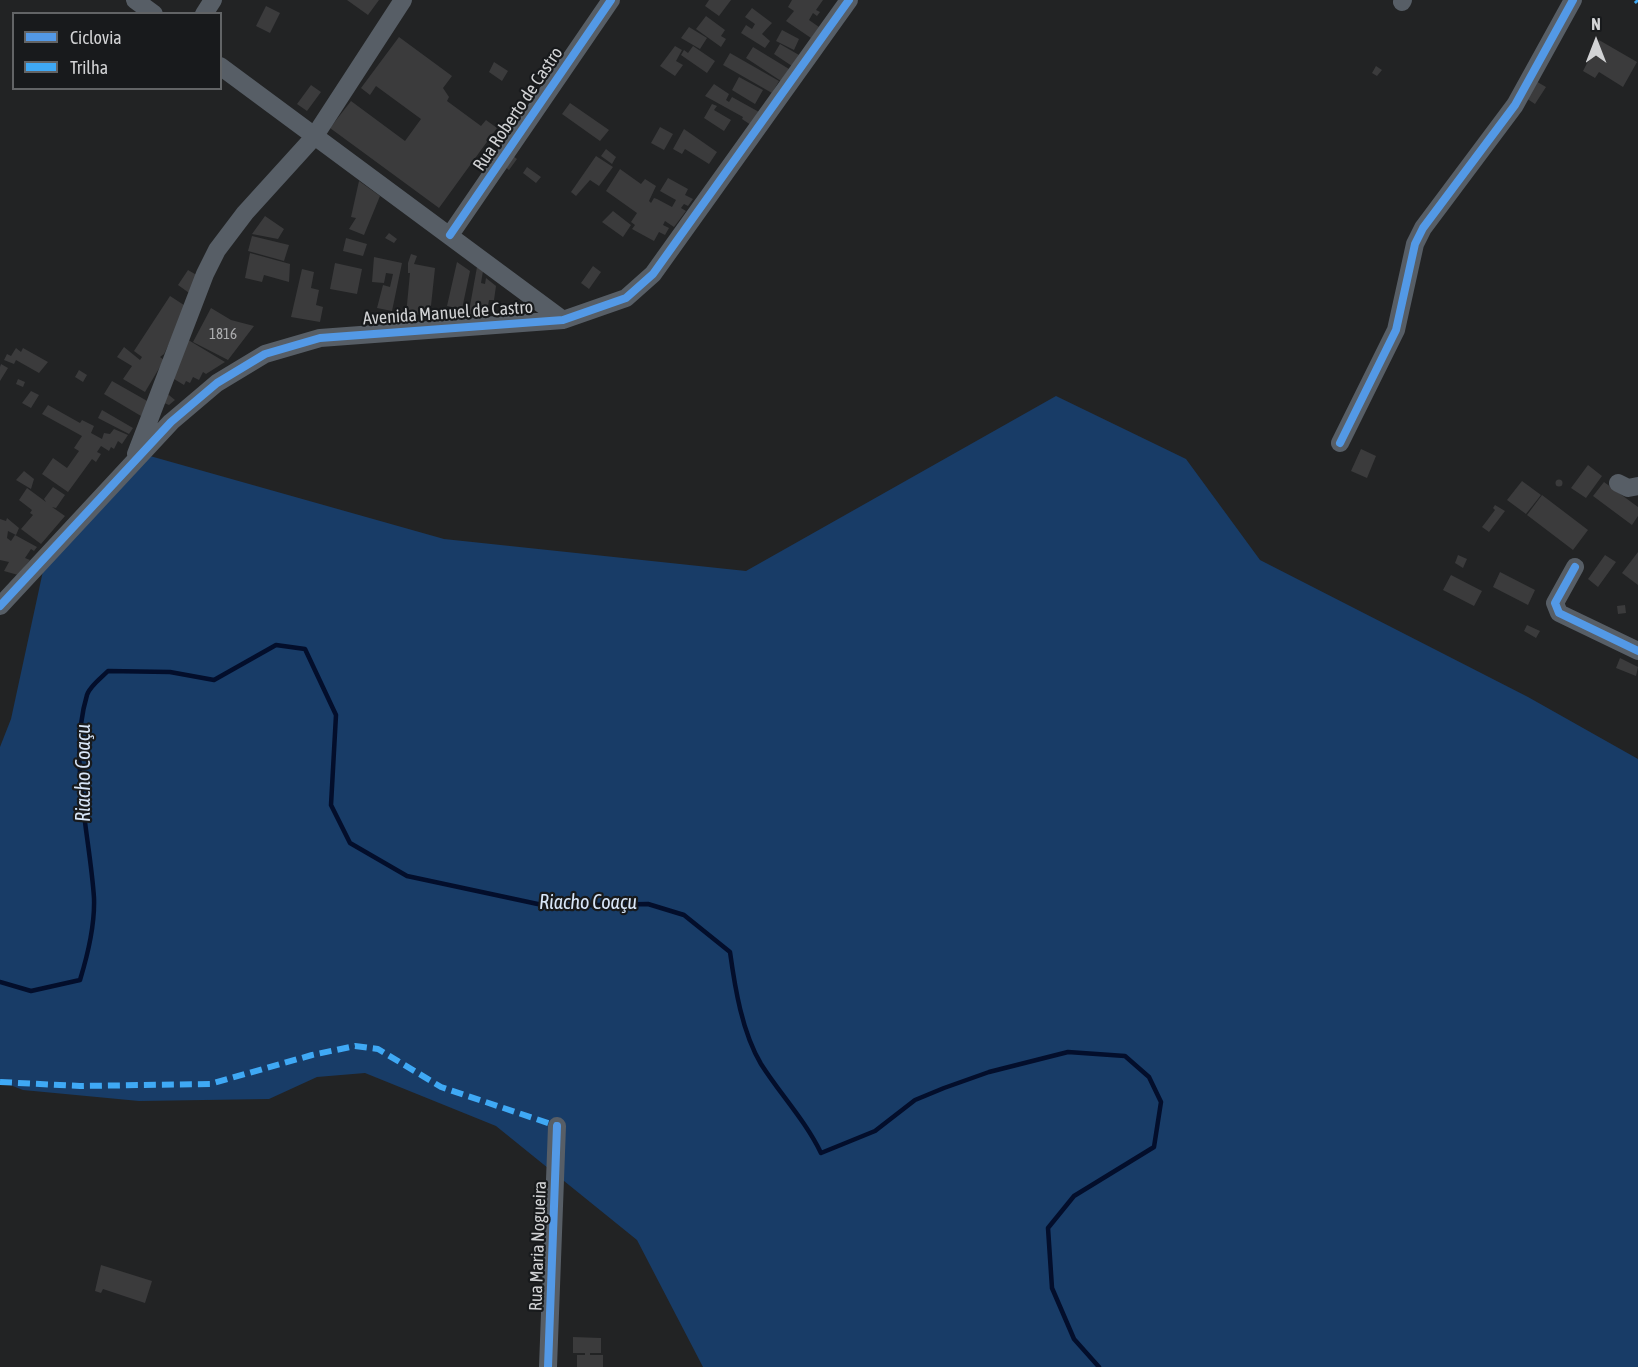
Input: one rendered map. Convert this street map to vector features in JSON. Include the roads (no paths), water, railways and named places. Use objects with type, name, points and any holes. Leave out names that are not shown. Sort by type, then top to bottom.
[{"type":"street","points":[[135,0],[151,12]]},
{"type":"street","points":[[133,461],[205,274],[218,250],[244,213],[314,137],[403,0]]},
{"type":"street","name":"Rua Roberto de Castro","points":[[450,235],[611,0]]},
{"type":"street","name":"Avenida Manuel de Castro","points":[[0,606],[171,422],[217,383],[265,354],[284,347],[332,337],[563,320],[626,298],[653,274],[849,0]]},
{"type":"street","points":[[1340,443],[1396,330],[1415,244],[1423,228],[1515,105],[1573,0]]},
{"type":"street","points":[[222,68],[563,320]]},
{"type":"street","points":[[1618,483],[1628,488],[1638,486]]},
{"type":"street","points":[[1575,567],[1555,603],[1559,613],[1638,651]]},
{"type":"street","name":"Rua Maria Nogueira","points":[[548,1367],[557,1126]]},
{"type":"waterway","name":"Riacho Coaçu","points":[[0,982],[31,991],[80,980],[86,960],[94,908],[80,770],[82,719],[87,695],[93,686],[108,671],[170,672],[214,680],[276,645],[305,649],[336,715],[331,805],[350,843],[407,876],[547,906],[648,904],[684,915],[730,952],[740,1009],[754,1051],[768,1075],[808,1129],[821,1153],[875,1131],[915,1100],[944,1088],[989,1072],[1068,1052],[1125,1056],[1149,1077],[1161,1102],[1154,1147],[1074,1196],[1048,1228],[1052,1288],[1074,1339],[1099,1367]]}]
